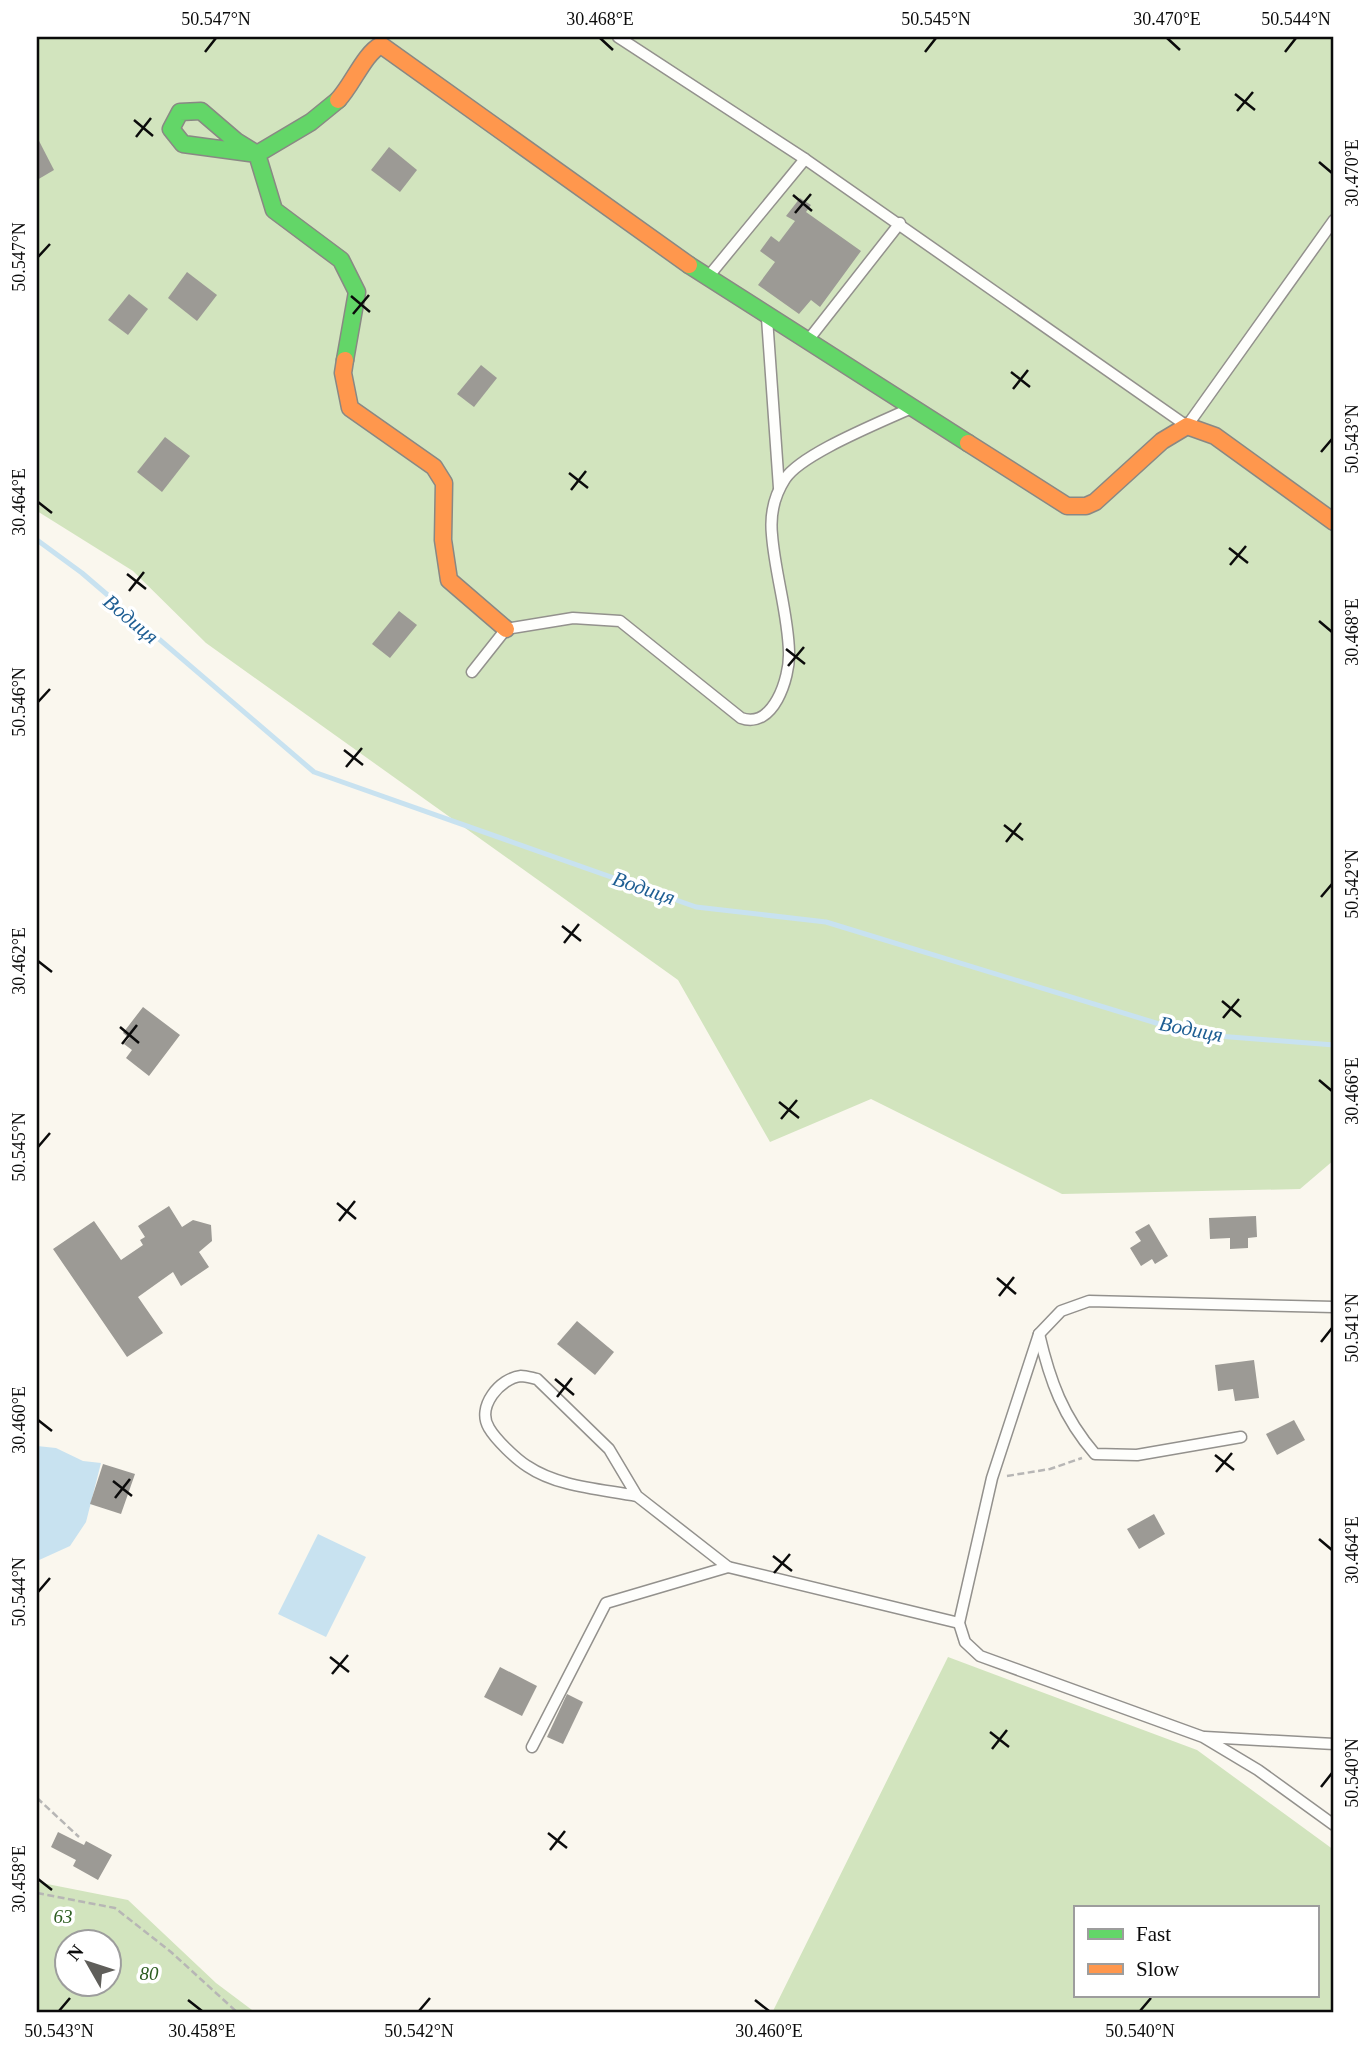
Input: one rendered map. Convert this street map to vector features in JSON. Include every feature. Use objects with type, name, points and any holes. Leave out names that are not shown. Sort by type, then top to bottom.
[{"type":"street","points":[[506,629],[449,580],[443,540],[444,484],[434,467],[351,408],[343,373],[357,292],[341,260],[274,210],[257,154],[236,141],[201,111],[180,112],[171,129],[183,144],[257,154],[284,139],[334,103],[356,80],[370,53],[381,45],[708,278],[1067,506],[1076,507],[1095,502],[1162,441],[1187,426],[1215,436],[1334,522]]},
{"type":"lane","points":[[618,37],[900,223],[1187,426],[1334,220]]},
{"type":"lane","points":[[708,278],[805,159]]},
{"type":"lane","points":[[808,341],[900,223]]},
{"type":"lane","points":[[766,314],[779,489]]},
{"type":"lane","points":[[472,672],[506,629],[573,618],[620,621],[740,718],[750,722],[759,720],[773,708],[782,687],[790,653],[772,533],[773,505],[779,489],[798,464],[913,407]]},
{"type":"lane","points":[[1334,1307],[1089,1300],[1061,1311],[1039,1334],[992,1478],[959,1623],[965,1642],[980,1656],[1203,1737],[1258,1770],[1334,1825]]},
{"type":"lane","points":[[1039,1334],[1049,1378],[1063,1412],[1095,1454],[1137,1455],[1241,1437]]},
{"type":"lane","points":[[637,1496],[558,1481],[527,1466],[489,1428],[485,1415],[487,1402],[508,1380],[523,1376],[537,1379],[609,1449],[637,1496],[728,1567],[959,1623]]},
{"type":"lane","points":[[532,1747],[606,1603],[728,1567]]},
{"type":"lane","points":[[1203,1737],[1334,1744]]},
{"type":"path","points":[[992,1478],[1050,1469],[1095,1454]]},
{"type":"path","points":[[37,1798],[79,1837]]},
{"type":"path","points":[[37,1893],[115,1909],[171,1952],[238,2013]]},
{"type":"green space","points":[[37,37],[1334,37],[1334,1160],[1300,1189],[1062,1194],[871,1099],[770,1142],[678,980],[206,643],[133,571],[37,511]]},
{"type":"green space","points":[[948,1657],[1197,1750],[1334,1850],[1334,2013],[772,2013]]},
{"type":"green space","name":"80","points":[[37,1882],[128,1900],[216,1983],[256,2013],[37,2013]]},
{"type":"water","points":[[37,1446],[56,1448],[83,1461],[101,1463],[86,1522],[70,1546],[37,1561]]},
{"type":"water","points":[[318,1534],[366,1557],[326,1637],[278,1614]]},
{"type":"building","points":[[37,137],[54,170],[37,180]]},
{"type":"building","points":[[389,147],[417,170],[400,192],[371,170]]},
{"type":"building","points":[[800,198],[811,205],[806,212],[861,251],[820,307],[811,300],[799,314],[758,285],[775,262],[760,251],[771,236],[779,242],[795,221],[786,216]]},
{"type":"building","points":[[187,272],[217,295],[197,321],[168,298]]},
{"type":"building","points":[[129,294],[148,309],[128,335],[108,320]]},
{"type":"building","points":[[481,365],[497,378],[474,407],[457,394]]},
{"type":"building","points":[[165,437],[190,456],[162,492],[137,472]]},
{"type":"building","points":[[399,611],[417,625],[390,658],[372,644]]},
{"type":"building","points":[[143,1007],[180,1035],[149,1076],[126,1058],[132,1050],[124,1044],[129,1038],[123,1033]]},
{"type":"building","points":[[169,1206],[182,1227],[193,1220],[211,1225],[212,1241],[199,1252],[209,1267],[181,1286],[173,1272],[138,1297],[163,1333],[127,1357],[53,1249],[94,1221],[121,1260],[143,1245],[140,1240],[145,1237],[138,1226]]},
{"type":"building","points":[[1256,1216],[1257,1237],[1248,1238],[1248,1248],[1230,1249],[1230,1238],[1210,1239],[1209,1218]]},
{"type":"building","points":[[1149,1224],[1168,1256],[1155,1264],[1152,1259],[1141,1266],[1130,1248],[1141,1241],[1135,1232]]},
{"type":"building","points":[[577,1321],[614,1352],[595,1375],[557,1344]]},
{"type":"building","points":[[1254,1360],[1259,1398],[1235,1401],[1233,1389],[1218,1391],[1215,1365]]},
{"type":"building","points":[[1294,1420],[1305,1440],[1277,1455],[1266,1434]]},
{"type":"building","points":[[103,1464],[135,1474],[121,1514],[90,1504]]},
{"type":"building","points":[[1154,1514],[1165,1534],[1139,1549],[1127,1529]]},
{"type":"building","points":[[500,1667],[537,1686],[522,1716],[484,1697]]},
{"type":"building","points":[[567,1694],[583,1702],[563,1744],[547,1737]]},
{"type":"building","points":[[58,1832],[84,1845],[86,1841],[112,1855],[98,1880],[73,1866],[76,1860],[51,1847]]},
{"type":"waterway","name":"Водиця","points":[[37,540],[82,573],[314,772],[696,907],[826,922],[1192,1034],[1334,1045]]},
{"type":"traffic: fast","points":[[338,100],[311,122],[257,154],[236,141],[201,111],[180,112],[171,129],[183,144],[257,154],[274,210],[341,260],[357,292],[345,360]]},
{"type":"traffic: fast","points":[[689,265],[968,443]]},
{"type":"traffic: slow","points":[[338,100],[369,55],[381,45],[689,265]]},
{"type":"traffic: slow","points":[[345,360],[343,373],[350,408],[434,467],[444,483],[443,540],[449,580],[506,629]]},
{"type":"traffic: slow","points":[[968,443],[1067,506],[1086,506],[1095,502],[1162,441],[1187,426],[1215,436],[1334,522]]},
{"type":"park label","name":"63","points":[[63,1916]]}]
